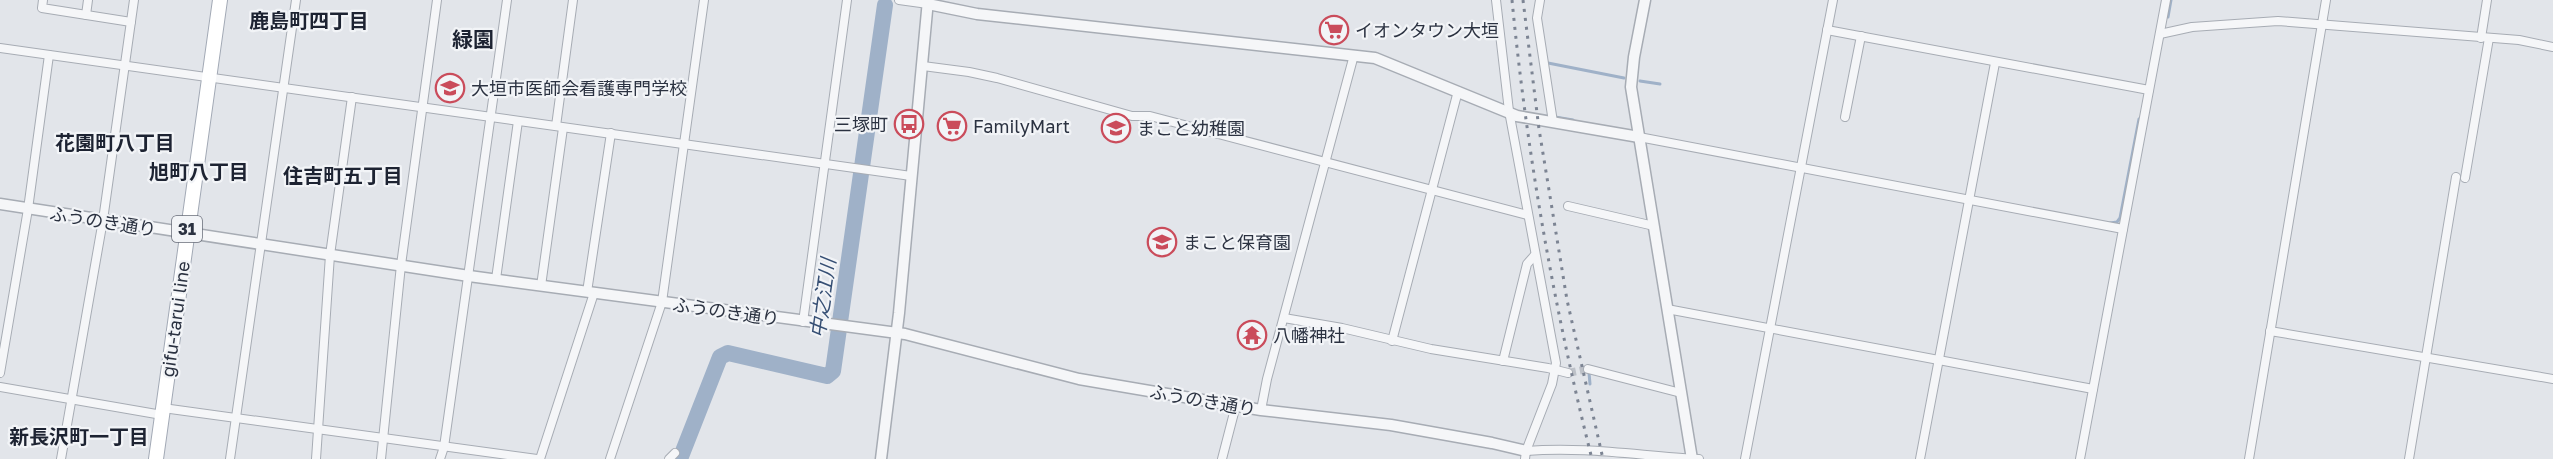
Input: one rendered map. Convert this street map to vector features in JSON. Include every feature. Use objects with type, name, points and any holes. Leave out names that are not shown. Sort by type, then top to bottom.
[{"type":"main road","name":"gifu-tarui line","points":[[156,459],[220,0]]},
{"type":"street","points":[[43,0],[42,8],[131,22]]},
{"type":"street","points":[[86,15],[88,0]]},
{"type":"street","points":[[61,459],[103,220],[134,0]]},
{"type":"street","points":[[230,459],[296,0]]},
{"type":"street","points":[[381,459],[400,266],[437,0]]},
{"type":"street","points":[[440,459],[444,447],[469,276],[507,0]]},
{"type":"street","points":[[542,286],[573,0]]},
{"type":"street","points":[[610,459],[662,302],[704,0]]},
{"type":"street","points":[[803,321],[847,0]]},
{"type":"street","points":[[899,0],[928,2],[977,14],[1375,58],[1517,116],[2123,229]]},
{"type":"street","points":[[1497,0],[1509,111],[1534,256],[1555,354],[1552,384],[1525,455]]},
{"type":"street","points":[[1540,0],[1537,18],[1553,122]]},
{"type":"street","points":[[1645,0],[1634,57],[1631,87],[1692,459]]},
{"type":"street","points":[[1745,459],[1833,0]]},
{"type":"street","points":[[2079,459],[2166,0]]},
{"type":"street","points":[[2249,459],[2326,0]]},
{"type":"street","points":[[2409,459],[2425,357],[2485,38],[2487,0]]},
{"type":"street","points":[[881,459],[896,333],[928,2]]},
{"type":"street","points":[[2160,34],[2192,27],[2278,21],[2519,40],[2553,47]]},
{"type":"street","points":[[1827,30],[2149,90]]},
{"type":"street","points":[[1845,117],[1861,36]]},
{"type":"street","points":[[0,48],[685,143],[911,177]]},
{"type":"street","points":[[0,373],[28,209],[49,55]]},
{"type":"street","points":[[1261,410],[1354,55]]},
{"type":"street","points":[[1920,459],[1995,63]]},
{"type":"street","points":[[923,66],[988,76],[1132,116],[1150,116],[1527,215]]},
{"type":"street","points":[[1392,341],[1458,91]]},
{"type":"street","points":[[316,459],[330,255],[352,97]]},
{"type":"street","points":[[496,279],[518,121]]},
{"type":"street","points":[[0,387],[71,400],[235,417],[539,459],[591,293],[611,133]]},
{"type":"street","name":"ふうのき通り","points":[[0,204],[469,276],[896,333],[1079,379],[1261,410],[1391,424],[1492,443],[1525,455]]},
{"type":"street","points":[[1568,206],[1654,226]]},
{"type":"street","points":[[1503,361],[1527,264],[1534,256]]},
{"type":"street","points":[[1666,309],[2093,389]]},
{"type":"street","points":[[1284,318],[1342,328],[1392,341],[1568,373]]},
{"type":"street","points":[[2270,331],[2408,357],[2425,357],[2553,380]]},
{"type":"street","points":[[1588,369],[1681,393]]},
{"type":"street","points":[[1222,459],[1236,405]]},
{"type":"street","points":[[1525,455],[1555,449],[1594,449],[1699,459]]},
{"type":"waterway","points":[[2168,17],[2171,0]]},
{"type":"waterway","name":"中之江川","points":[[680,459],[720,357],[728,353],[827,376],[833,371],[885,5]]},
{"type":"waterway","points":[[1548,63],[1624,78]]},
{"type":"waterway","points":[[1640,81],[1660,84]]},
{"type":"waterway","points":[[1555,117],[1573,120]]},
{"type":"waterway","points":[[2110,223],[2117,222],[2120,218],[2139,119]]},
{"type":"waterway","points":[[1589,373],[1590,384]]},
{"type":"tunnel","points":[[1568,373],[1588,369]]},
{"type":"railway","points":[[1512,0],[1525,116],[1543,231],[1578,403],[1592,459]]},
{"type":"railway","points":[[1523,0],[1539,129],[1567,300],[1603,459]]},
{"type":"place","name":"イオンタウン大垣","points":[[1334,30]]},
{"type":"place","name":"大垣市医師会看護専門学校","points":[[450,88]]},
{"type":"place","name":"三塚町","points":[[909,124]]},
{"type":"place","name":"FamilyMart","points":[[952,126]]},
{"type":"place","name":"まこと幼稚園","points":[[1116,128]]},
{"type":"place","name":"まこと保育園","points":[[1162,242]]},
{"type":"place","name":"八幡神社","points":[[1252,335]]},
{"type":"district","name":"鹿島町四丁目","points":[[309,20]]},
{"type":"district","name":"緑園","points":[[473,39]]},
{"type":"district","name":"花園町八丁目","points":[[115,142]]},
{"type":"district","name":"旭町八丁目","points":[[199,171]]},
{"type":"district","name":"住吉町五丁目","points":[[343,175]]},
{"type":"district","name":"新長沢町一丁目","points":[[79,436]]}]
